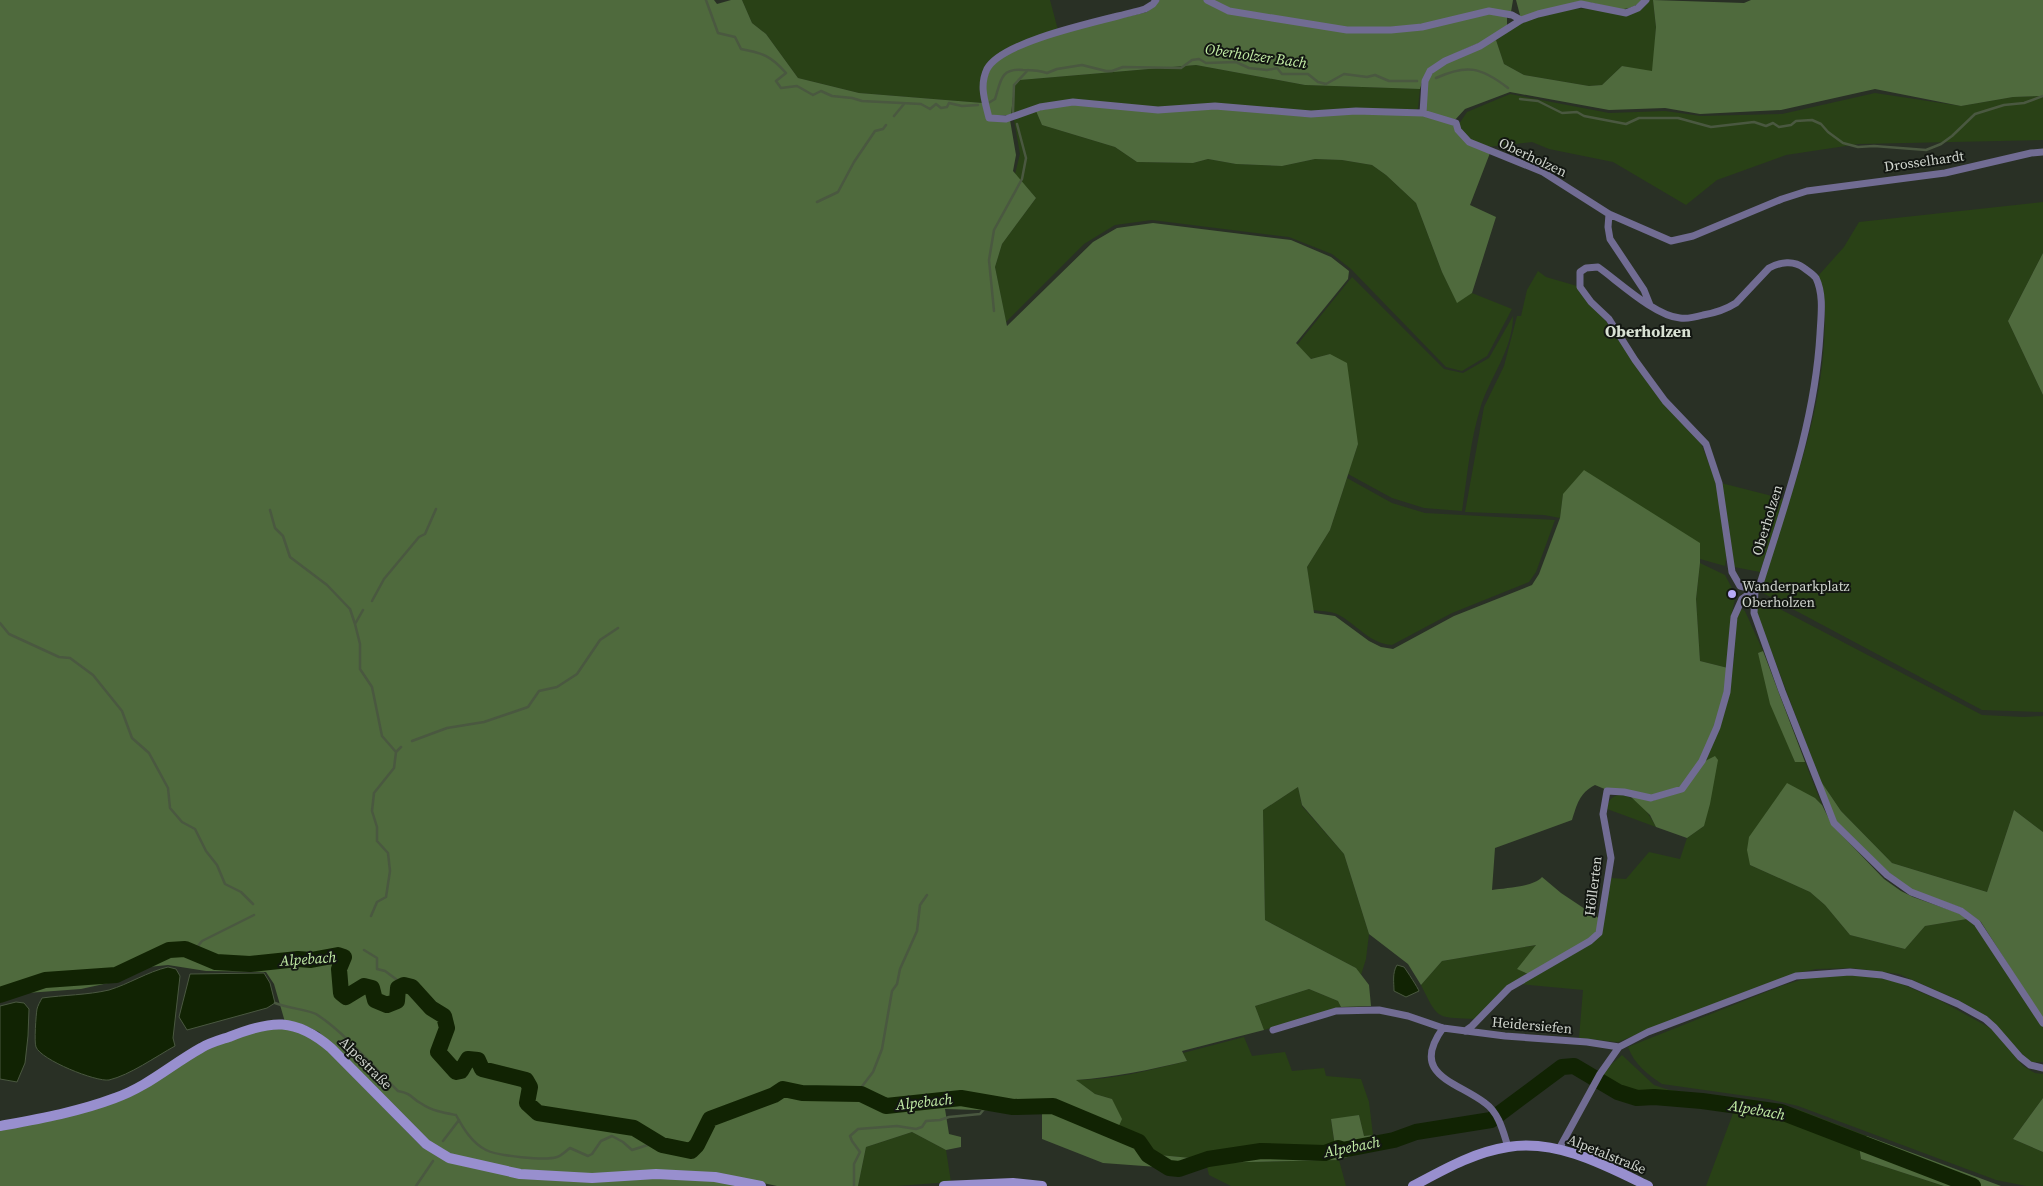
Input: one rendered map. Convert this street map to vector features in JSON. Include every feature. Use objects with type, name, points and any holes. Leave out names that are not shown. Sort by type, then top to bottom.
[{"type":"main road","name":"Alpestraße","points":[[0,1126],[74,1110],[116,1098],[147,1083],[202,1047],[251,1028],[270,1024],[284,1024],[304,1029],[318,1037],[338,1054],[426,1144],[448,1158],[520,1174],[592,1178],[656,1174],[715,1177],[761,1186]]},
{"type":"main road","name":"Alpetalstraße","points":[[1413,1186],[1450,1166],[1508,1147],[1559,1149],[1578,1155],[1637,1184],[1648,1186]]},
{"type":"main road","points":[[944,1186],[1013,1183],[1042,1186]]},
{"type":"street","points":[[1156,0],[1145,9],[1040,37],[1001,55],[987,69],[982,91],[989,118],[1006,119],[1040,107],[1073,102],[1158,110],[1215,106],[1311,114],[1356,111],[1423,113],[1425,81],[1430,71],[1445,61],[1480,46],[1521,20],[1581,4],[1626,13],[1638,8],[1646,0]]},
{"type":"street","points":[[1207,0],[1229,11],[1347,30],[1391,30],[1422,27],[1489,11],[1521,20]]},
{"type":"street","name":"Oberholzen","points":[[1423,113],[1456,123],[1458,130],[1469,142],[1543,172],[1609,214],[1670,241],[1693,236],[1773,202],[1807,191]]},
{"type":"street","name":"Drosselhardt","points":[[1807,191],[1902,177],[1945,173],[2031,152],[2043,152]]},
{"type":"street","points":[[1609,214],[1608,227],[1610,239],[1644,290],[1650,305]]},
{"type":"street","name":"Oberholzen","points":[[1789,262],[1801,266],[1815,276],[1821,294],[1818,372],[1808,423],[1787,499],[1760,584],[1754,590],[1740,586],[1732,572],[1719,483],[1706,444],[1665,400],[1635,360],[1609,319],[1590,302],[1580,287],[1580,272],[1586,268],[1598,266],[1650,305],[1665,314],[1678,318],[1704,315],[1722,310],[1736,303],[1769,268],[1776,264],[1789,262]]},
{"type":"street","points":[[1754,590],[1754,612],[1785,700],[1834,823],[1887,875],[1912,892],[1961,911],[1978,923],[2043,1023]]},
{"type":"street","name":"Höllerten","points":[[1465,1031],[1509,988],[1590,941],[1599,933],[1611,858],[1603,814],[1607,791],[1624,792],[1651,798],[1682,789],[1710,746],[1727,692],[1734,617],[1742,599],[1754,590]]},
{"type":"street","points":[[1559,1149],[1600,1074],[1618,1048],[1648,1032],[1796,976],[1850,972],[1882,975],[1910,983],[1958,1004],[1985,1019],[2020,1058],[2030,1065],[2043,1068]]},
{"type":"street","name":"Heidersiefen","points":[[1273,1030],[1336,1011],[1379,1010],[1408,1016],[1443,1028],[1505,1036],[1587,1042],[1618,1048]]},
{"type":"street","points":[[1443,1028],[1433,1042],[1431,1053],[1432,1061],[1439,1074],[1458,1088],[1485,1103],[1499,1119],[1508,1147]]},
{"type":"shaded area","points":[[0,0],[714,0],[717,4],[731,0],[742,0],[752,23],[766,34],[798,78],[859,93],[983,103],[988,119],[1010,120],[1016,155],[1013,171],[1036,198],[1002,244],[995,267],[1007,326],[1093,242],[1117,228],[1153,223],[1291,240],[1331,257],[1349,271],[1348,279],[1296,343],[1311,359],[1330,354],[1347,363],[1358,444],[1330,530],[1307,567],[1314,613],[1335,616],[1369,641],[1381,647],[1393,649],[1454,616],[1532,585],[1539,574],[1560,518],[1563,494],[1584,470],[1700,543],[1696,599],[1700,661],[1728,668],[1725,692],[1715,727],[1702,760],[1681,788],[1652,797],[1607,790],[1595,785],[1582,796],[1577,804],[1572,820],[1495,848],[1492,890],[1526,885],[1542,877],[1561,893],[1600,919],[1597,932],[1590,939],[1528,974],[1517,969],[1536,945],[1442,961],[1421,985],[1408,964],[1369,934],[1344,854],[1302,805],[1298,787],[1263,810],[1265,920],[1356,968],[1369,985],[1371,1006],[1341,1007],[1338,1001],[1309,989],[1255,1006],[1264,1030],[1182,1051],[1187,1061],[1132,1073],[1076,1080],[1095,1094],[1112,1099],[1122,1119],[1118,1128],[1159,1155],[1191,1158],[1268,1149],[1336,1153],[1331,1119],[1359,1115],[1364,1136],[1373,1135],[1374,1148],[1339,1160],[1206,1163],[1199,1167],[1171,1168],[1103,1163],[1042,1139],[1042,1112],[945,1109],[949,1134],[961,1137],[961,1147],[946,1150],[912,1132],[866,1147],[858,1186],[777,1186],[744,1179],[520,1171],[450,1156],[429,1143],[319,1032],[304,1025],[285,1022],[274,984],[266,972],[206,971],[168,965],[148,967],[113,982],[81,989],[0,995]]},
{"type":"shaded area","points":[[742,0],[1050,0],[1058,30],[1042,34],[1000,54],[983,103],[859,93],[798,78],[766,34],[752,23]]},
{"type":"shaded area","points":[[1160,0],[1513,0],[1511,12],[1507,16],[1507,26],[1487,39],[1458,52],[1438,64],[1424,79],[1420,89],[1305,85],[1196,65],[1020,80],[1014,87],[1011,115],[991,116],[986,94],[986,83],[989,72],[998,61],[1014,51],[1060,34],[1147,12]]},
{"type":"shaded area","points":[[1516,0],[1644,0],[1635,6],[1620,9],[1581,2],[1560,6],[1521,19]]},
{"type":"shaded area","points":[[1650,0],[1653,0],[1656,27],[1653,72],[1622,66],[1602,85],[1589,86],[1524,75],[1504,64],[1496,40],[1519,24],[1535,16],[1580,8],[1641,10]]},
{"type":"shaded area","points":[[1653,0],[1744,3],[1751,0],[2043,0],[2043,96],[2013,97],[1961,106],[1875,89],[1781,110],[1700,114],[1665,108],[1609,110],[1510,92],[1465,109],[1454,121],[1425,111],[1425,86],[1430,76],[1437,69],[1457,57],[1496,40],[1504,64],[1524,75],[1589,86],[1602,85],[1622,66],[1652,71],[1656,27]]},
{"type":"shaded area","points":[[1196,65],[1305,85],[1420,89],[1418,108],[1416,111],[1311,113],[1158,109],[1093,102],[1011,115],[1014,87],[1020,80]]},
{"type":"shaded area","points":[[1875,93],[1961,106],[2013,97],[2043,96],[2043,140],[1859,144],[1786,155],[1717,180],[1686,205],[1613,162],[1549,149],[1532,142],[1487,147],[1470,139],[1461,130],[1459,124],[1467,112],[1510,94],[1609,113],[1665,111],[1701,116],[1782,114]]},
{"type":"shaded area","points":[[1073,104],[1157,111],[1215,108],[1423,115],[1454,124],[1457,131],[1490,153],[1470,205],[1496,217],[1472,293],[1457,303],[1442,272],[1416,203],[1386,175],[1372,165],[1342,160],[1315,159],[1282,166],[1236,164],[1208,159],[1193,163],[1137,162],[1115,147],[1042,125],[1036,111]]},
{"type":"shaded area","points":[[1036,111],[1042,125],[1115,147],[1137,162],[1193,163],[1208,159],[1236,164],[1282,166],[1315,159],[1342,160],[1372,165],[1386,175],[1416,203],[1442,272],[1457,302],[1472,293],[1512,309],[1487,356],[1462,371],[1446,367],[1351,269],[1332,254],[1289,237],[1152,220],[1115,225],[1084,244],[1006,322],[995,267],[1002,244],[1036,198],[1015,174],[1020,154],[1014,120],[1017,117]]},
{"type":"shaded area","points":[[2043,202],[2043,253],[2008,321],[2043,395],[2043,712],[1982,710],[1759,591],[1790,500],[1808,438],[1821,375],[1825,309],[1818,276],[1844,247],[1859,222]]},
{"type":"shaded area","points":[[2043,253],[2043,395],[2008,321]]},
{"type":"shaded area","points":[[1538,271],[1546,277],[1577,286],[1605,320],[1662,402],[1700,441],[1716,482],[1727,553],[1725,566],[1700,559],[1699,543],[1563,494],[1560,518],[1544,515],[1465,512],[1484,407],[1504,366],[1517,316],[1521,316],[1527,290]]},
{"type":"shaded area","points":[[1352,277],[1444,369],[1463,373],[1489,358],[1513,316],[1509,341],[1480,409],[1469,460],[1462,511],[1424,508],[1392,498],[1348,474],[1358,444],[1330,354],[1311,359],[1297,345]]},
{"type":"shaded area","points":[[1347,478],[1392,503],[1425,513],[1555,520],[1536,572],[1529,582],[1452,613],[1392,645],[1384,644],[1369,637],[1337,614],[1313,610],[1307,567],[1330,530]]},
{"type":"shaded area","points":[[1721,483],[1784,499],[1760,572],[1734,567]]},
{"type":"shaded area","points":[[1700,563],[1725,575],[1733,590],[1735,599],[1731,617],[1728,668],[1700,661],[1696,599]]},
{"type":"shaded area","points":[[1763,600],[1982,715],[2043,716],[2043,832],[2014,810],[1987,892],[1892,863],[1841,811],[1820,780],[1757,613],[1756,605]]},
{"type":"shaded area","points":[[1742,609],[1745,611],[1763,651],[1758,653],[1795,762],[1805,762],[1822,805],[1815,798],[1750,865],[1810,892],[1825,905],[1850,935],[1905,949],[1925,926],[1967,919],[1976,926],[2043,1026],[2043,1062],[2030,1062],[1987,1017],[1956,999],[1899,974],[1852,968],[1816,969],[1798,973],[1618,1042],[1579,1038],[1583,990],[1520,984],[1595,941],[1601,931],[1611,878],[1626,879],[1649,852],[1680,859],[1687,838],[1704,826],[1705,761],[1729,694],[1737,614]]},
{"type":"shaded area","points":[[1763,651],[1805,762],[1795,762],[1770,704],[1758,653]]},
{"type":"shaded area","points":[[1715,756],[1718,760],[1704,826],[1687,838],[1656,827],[1650,815],[1630,796],[1652,801],[1683,790],[1705,761]]},
{"type":"shaded area","points":[[1820,780],[1841,811],[1892,863],[1987,892],[2014,810],[2043,832],[2043,1019],[1981,922],[1962,908],[1912,890],[1888,872],[1835,820]]},
{"type":"shaded area","points":[[1787,783],[1815,798],[1822,805],[1832,825],[1884,879],[1913,897],[1961,914],[1967,919],[1925,926],[1905,949],[1850,935],[1825,905],[1810,892],[1750,865],[1747,850],[1749,837]]},
{"type":"shaded area","points":[[1298,787],[1302,806],[1344,854],[1369,934],[1366,959],[1361,975],[1356,968],[1265,920],[1263,810]]},
{"type":"shaded area","points":[[1620,795],[1632,798],[1642,806],[1656,827],[1607,809],[1610,799]]},
{"type":"shaded area","points":[[1537,945],[1518,969],[1528,974],[1475,1019],[1453,1018],[1440,1015],[1421,985],[1442,961]]},
{"type":"shaded area","points":[[1397,965],[1404,967],[1419,991],[1406,997],[1394,991],[1394,975]]},
{"type":"shaded area","points":[[168,967],[176,969],[180,976],[173,1038],[175,1046],[134,1070],[109,1080],[93,1078],[58,1064],[40,1052],[36,1047],[37,1012],[42,998],[109,990]]},
{"type":"shaded area","points":[[264,973],[270,983],[275,1003],[267,1008],[187,1030],[179,1017],[190,974]]},
{"type":"shaded area","points":[[1846,975],[1875,977],[1897,982],[1941,1001],[1992,1029],[2023,1066],[2035,1073],[2043,1074],[2043,1098],[2013,1139],[2043,1152],[2043,1186],[2026,1186],[1996,1180],[1798,1106],[1768,1099],[1662,1084],[1642,1068],[1634,1059],[1628,1047],[1781,986],[1807,978]]},
{"type":"shaded area","points":[[1309,989],[1338,1001],[1341,1007],[1264,1030],[1255,1006]]},
{"type":"shaded area","points":[[16,1002],[24,1003],[29,1009],[25,1063],[17,1082],[0,1079],[0,1006]]},
{"type":"shaded area","points":[[287,1027],[317,1040],[423,1148],[518,1178],[656,1177],[714,1179],[747,1186],[0,1186],[0,1129],[116,1100],[202,1049],[253,1031]]},
{"type":"shaded area","points":[[1244,1037],[1252,1056],[1285,1052],[1292,1071],[1324,1068],[1326,1076],[1361,1079],[1369,1102],[1373,1135],[1364,1136],[1359,1115],[1331,1120],[1336,1153],[1268,1149],[1191,1158],[1159,1155],[1117,1128],[1112,1099],[1095,1094],[1075,1080],[1118,1076],[1187,1061],[1183,1053]]},
{"type":"shaded area","points":[[1622,1055],[1654,1085],[1669,1090],[1766,1102],[1797,1109],[1867,1136],[1858,1140],[1861,1159],[1944,1186],[1706,1186],[1735,1108],[1642,1097],[1603,1088],[1598,1085],[1606,1069]]},
{"type":"shaded area","points":[[2043,1098],[2043,1152],[2013,1139]]},
{"type":"shaded area","points":[[912,1132],[946,1150],[951,1182],[897,1186],[858,1186],[866,1147]]},
{"type":"shaded area","points":[[1867,1136],[2001,1186],[1944,1186],[1861,1159],[1858,1140]]},
{"type":"shaded area","points":[[1339,1160],[1346,1186],[1231,1186],[1209,1175],[1206,1163]]},
{"type":"waterway","name":"Oberholzer Bach","points":[[706,0],[718,33],[735,37],[741,49],[766,56],[786,73],[776,81],[781,88],[797,86],[813,95],[821,91],[832,96],[862,101],[921,104],[930,109],[936,104],[941,108],[947,107],[949,103],[962,106],[978,105]]},
{"type":"waterway","name":"Oberholzer Bach","points":[[990,102],[995,99],[1000,81],[1010,71],[1035,70],[1047,73],[1057,69],[1082,65],[1106,71],[1123,67],[1181,68],[1192,60],[1199,59],[1206,63],[1236,62],[1249,68],[1267,70],[1277,68],[1282,74],[1308,74],[1318,82],[1326,84],[1344,74],[1367,77],[1375,75],[1389,81],[1417,81]]},
{"type":"waterway","name":"Oberholzer Bach","points":[[1436,78],[1465,69],[1474,70],[1490,76],[1508,88]]},
{"type":"waterway","points":[[1013,112],[1014,85],[1028,70]]},
{"type":"waterway","name":"Oberholzer Bach","points":[[1520,99],[1538,101],[1562,113],[1577,112],[1584,116],[1626,124],[1639,118],[1678,118],[1711,127],[1754,122],[1766,126],[1773,123],[1779,127],[1791,125],[1796,121],[1812,120],[1821,124],[1843,143],[1858,147],[1874,146],[1926,150],[1941,144],[1952,136],[1975,114],[2004,105],[2024,103],[2043,96]]},
{"type":"waterway","points":[[894,116],[904,104]]},
{"type":"waterway","points":[[994,311],[989,260],[994,230],[1022,179],[1026,158],[1017,124]]},
{"type":"waterway","points":[[817,202],[838,192],[854,162],[875,131],[883,129],[886,125]]},
{"type":"waterway","points":[[372,601],[384,579],[419,537],[425,534],[436,509]]},
{"type":"waterway","points":[[270,510],[275,528],[283,536],[290,557],[327,585],[350,609],[360,644],[360,669],[372,687],[382,736],[396,752],[394,768],[374,793],[372,811],[377,827],[377,841],[388,853],[390,871],[386,897],[377,902],[371,916]]},
{"type":"waterway","points":[[355,624],[363,610]]},
{"type":"waterway","points":[[0,623],[9,634],[59,657],[70,658],[93,675],[122,711],[132,738],[149,753],[168,788],[170,808],[182,822],[195,829],[206,851],[217,865],[225,884],[241,892],[253,904]]},
{"type":"waterway","points":[[412,741],[447,728],[484,722],[528,707],[539,691],[557,687],[577,674],[600,640],[618,628]]},
{"type":"waterway","points":[[396,752],[401,747]]},
{"type":"waterway","points":[[861,1094],[860,1089],[873,1072],[882,1049],[892,991],[897,984],[900,969],[917,931],[920,905],[927,895]]},
{"type":"waterway","points":[[194,951],[202,941],[254,915]]},
{"type":"waterway","name":"Alpebach","points":[[0,995],[45,980],[116,975],[169,950],[185,949],[216,962],[250,964],[298,959],[311,960],[338,955],[344,957],[339,969],[341,993],[346,997],[364,986],[372,988],[375,1000],[387,1005],[397,1001],[398,988],[404,985],[412,987],[431,1008],[444,1016],[447,1028],[438,1052],[456,1072],[461,1071],[468,1059],[478,1060],[482,1069],[526,1080],[530,1087],[527,1103],[538,1113],[634,1128],[662,1145],[691,1151],[697,1145],[710,1119],[774,1095],[783,1089],[802,1093],[861,1094],[886,1106],[961,1098],[1013,1107],[1053,1106],[1139,1142],[1148,1155],[1169,1168],[1179,1169],[1208,1159],[1261,1151],[1325,1153],[1338,1148],[1342,1150],[1394,1140],[1416,1132],[1491,1120],[1562,1067],[1574,1066],[1618,1092],[1637,1098],[1654,1097],[1702,1101],[1781,1112],[1973,1186]]},
{"type":"waterway","points":[[364,950],[377,958],[377,969],[385,971],[404,985]]},
{"type":"waterway","points":[[275,1003],[316,1014],[348,1040],[398,1091],[409,1095],[430,1108],[456,1115],[472,1139],[486,1150],[522,1157],[551,1158],[560,1156],[570,1148],[588,1156],[592,1154],[601,1141],[612,1136],[632,1150],[657,1142]]},
{"type":"waterway","points":[[854,1186],[854,1164],[860,1152],[850,1136],[858,1129],[897,1126],[916,1129],[922,1127],[926,1121],[980,1114],[989,1103]]},
{"type":"waterway","points":[[443,1141],[459,1120]]},
{"type":"waterway","points":[[416,1186],[433,1161]]},
{"type":"place","name":"Wanderparkplatz Oberholzen","points":[[1732,594]]},
{"type":"district","name":"Oberholzen","points":[[1648,331]]}]
